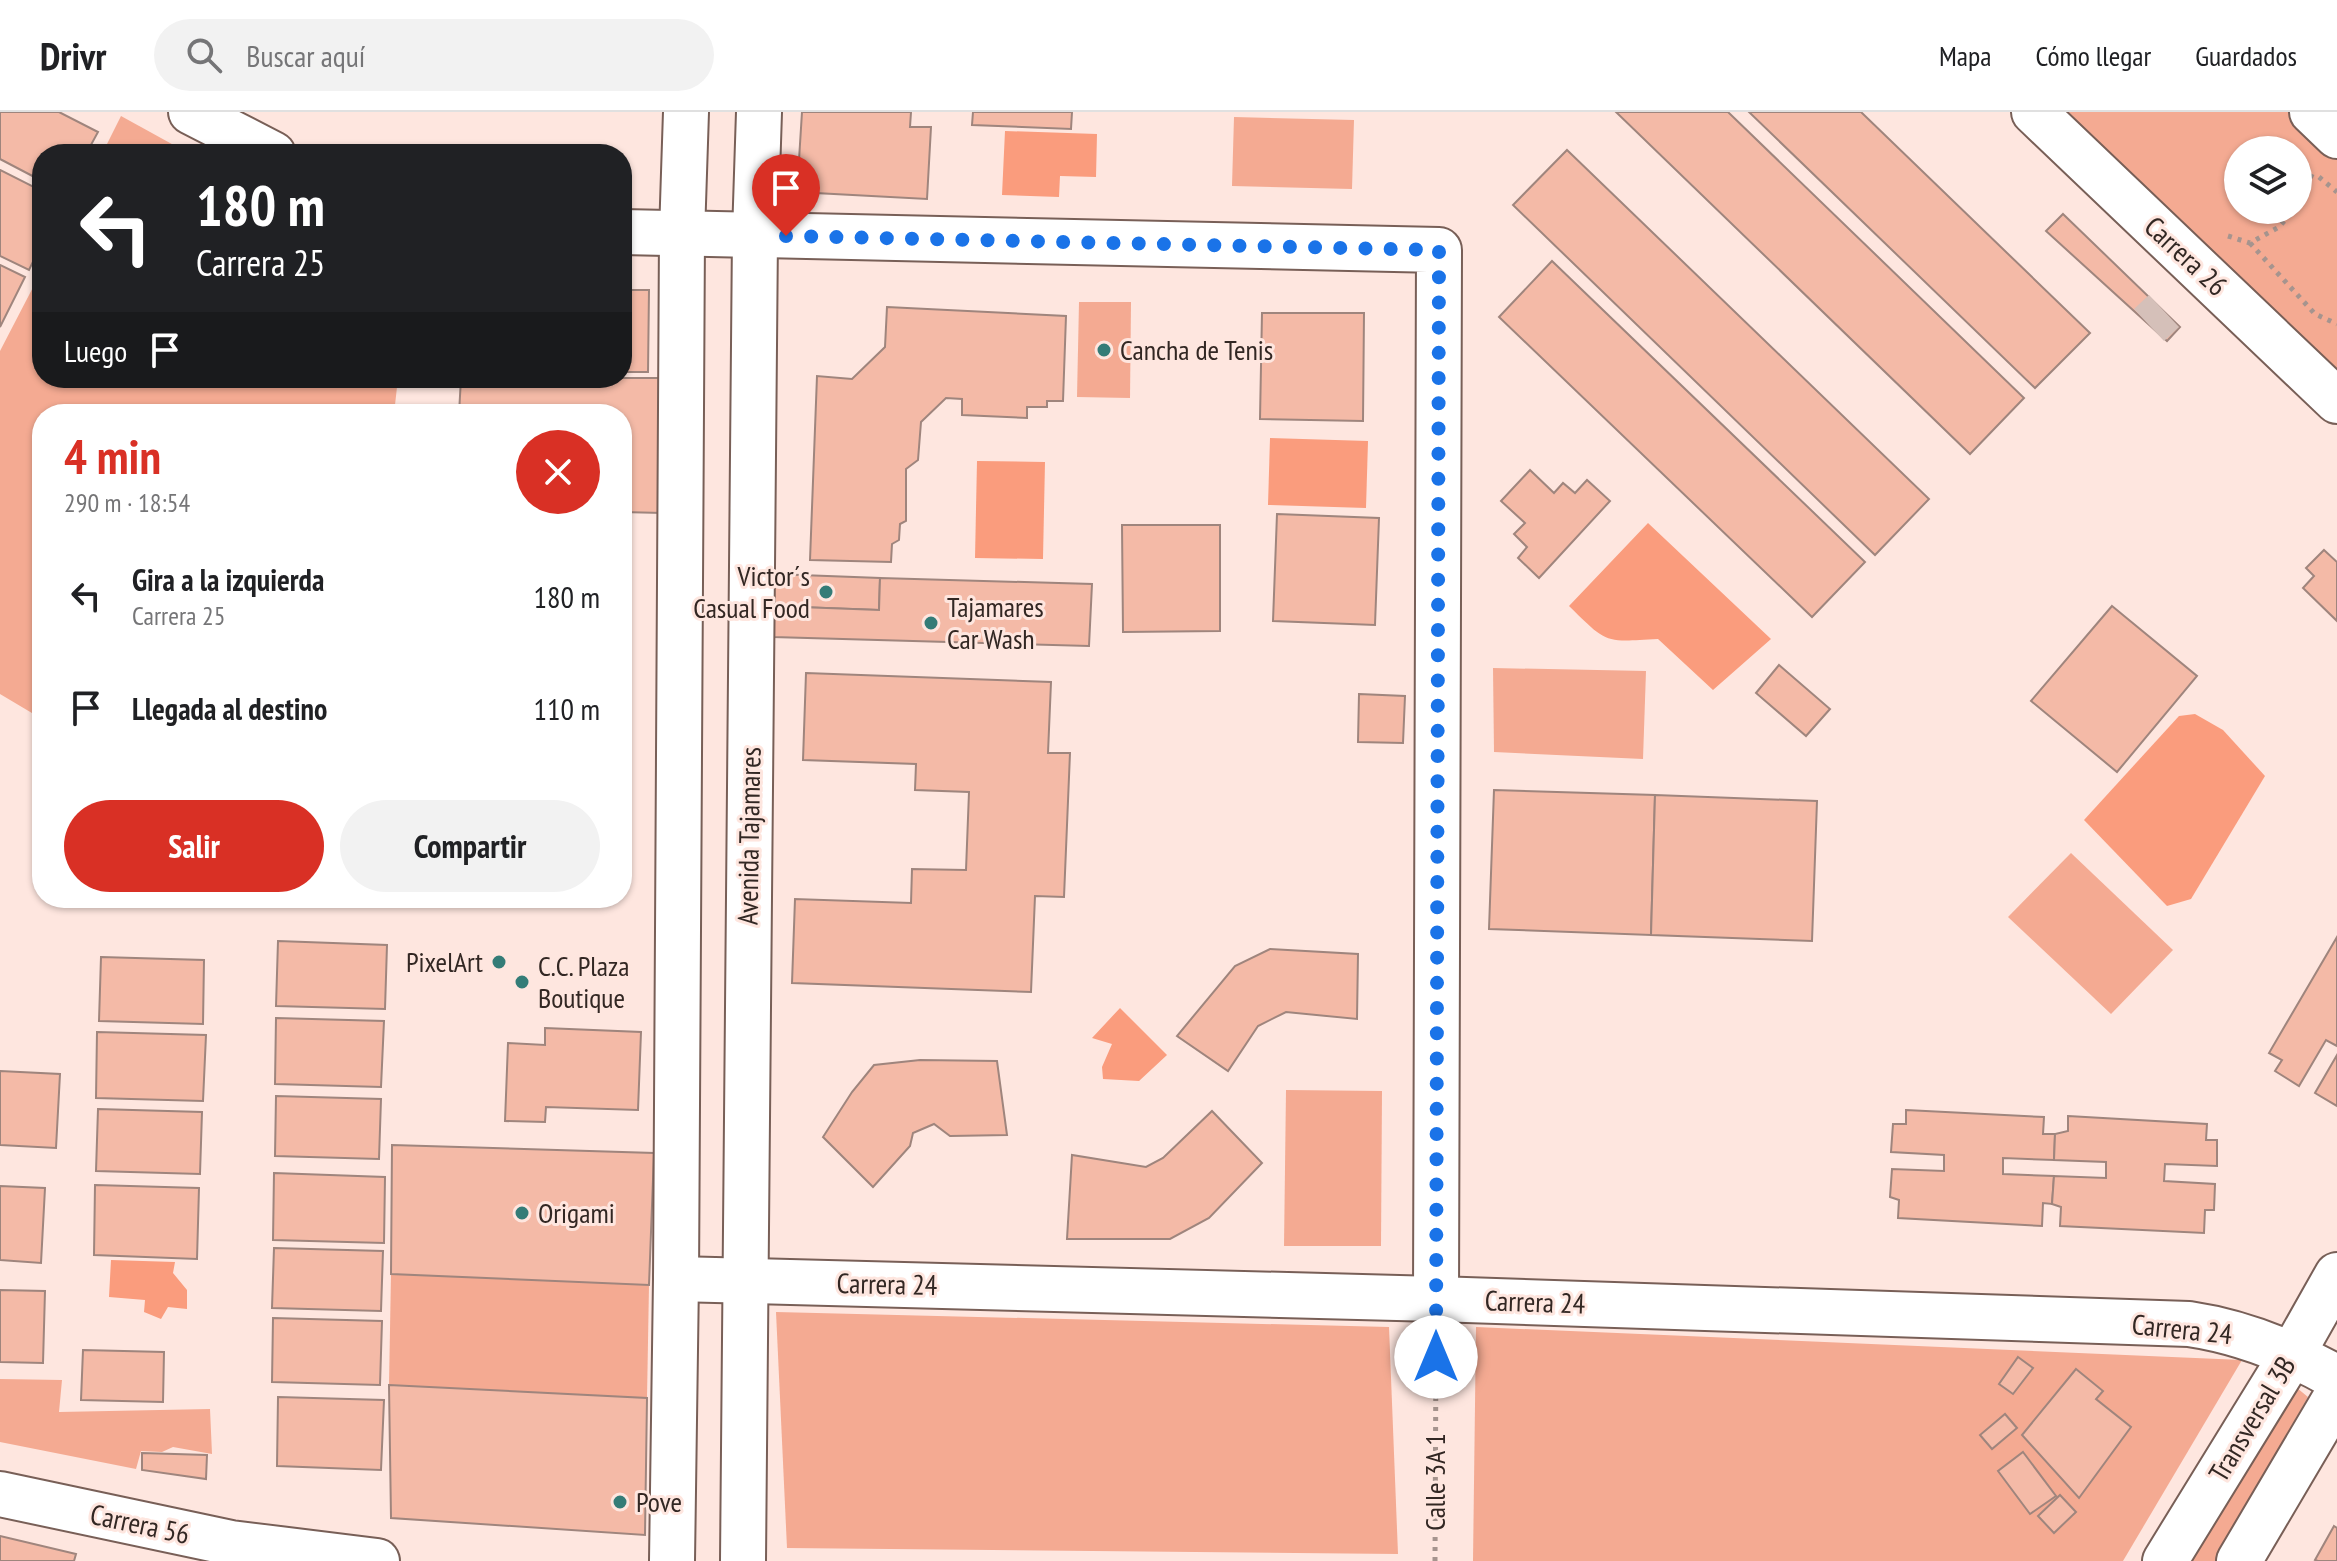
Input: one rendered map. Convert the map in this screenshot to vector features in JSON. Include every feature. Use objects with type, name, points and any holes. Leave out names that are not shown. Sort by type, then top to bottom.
[{"type":"street","points":[[191,112],[253,144]]},
{"type":"street","points":[[672,1561],[682,234],[686,112]]},
{"type":"street","name":"Avenida Tajamares","points":[[743,1561],[755,235],[759,112]]},
{"type":"street","name":"Carrera 26","points":[[2034,112],[2337,401]]},
{"type":"street","points":[[2312,112],[2337,136]]},
{"type":"street","points":[[632,232],[1439,250],[1436,1299]]},
{"type":"street","name":"Transversal 3B","points":[[2165,1561],[2293,1353],[2337,1275]]},
{"type":"street","name":"Carrera 24","points":[[676,1279],[1436,1299],[2189,1324],[2226,1329],[2293,1353],[2337,1378]]},
{"type":"street","points":[[2239,1561],[2337,1395]]},
{"type":"street","name":"Carrera 56","points":[[0,1494],[231,1543],[377,1561]]},
{"type":"path","points":[[2312,174],[2313,172],[2337,192]]},
{"type":"path","points":[[2250,243],[2282,224]]},
{"type":"path","points":[[2225,235],[2250,243],[2315,314],[2337,324]]},
{"type":"path","name":"Calle 3A 1","points":[[1435,1561],[1436,1299]]},
{"type":"shaded area","points":[[2044,112],[2304,112],[2337,144],[2337,394]]},
{"type":"shaded area","points":[[121,116],[172,144],[107,144]]},
{"type":"shaded area","points":[[1234,117],[1354,120],[1352,189],[1232,186]]},
{"type":"shaded area","points":[[1005,131],[1097,134],[1096,177],[1060,176],[1059,197],[1002,195]]},
{"type":"shaded area","points":[[32,289],[32,388],[397,388],[395,404],[32,404],[32,713],[0,694],[0,351]]},
{"type":"shaded area","name":"Cancha de Tenis","points":[[1079,302],[1131,302],[1130,398],[1077,397]]},
{"type":"shaded area","points":[[1270,438],[1368,441],[1366,508],[1268,505]]},
{"type":"shaded area","points":[[977,461],[1045,462],[1043,559],[975,558]]},
{"type":"shaded area","points":[[1648,523],[1771,639],[1713,690],[1658,639],[1608,638],[1592,628],[1569,606]]},
{"type":"shaded area","points":[[1493,668],[1646,671],[1643,759],[1494,752]]},
{"type":"shaded area","points":[[2195,714],[2223,730],[2265,776],[2191,899],[2167,906],[2084,820],[2179,716]]},
{"type":"shaded area","points":[[2071,853],[2173,950],[2111,1014],[2008,917]]},
{"type":"shaded area","points":[[1120,1008],[1167,1055],[1139,1081],[1103,1079],[1102,1067],[1112,1044],[1092,1038]]},
{"type":"shaded area","points":[[1286,1090],[1382,1091],[1381,1246],[1284,1246]]},
{"type":"shaded area","points":[[111,1260],[175,1262],[173,1273],[187,1290],[187,1309],[168,1307],[161,1319],[144,1312],[145,1300],[109,1297]]},
{"type":"shaded area","points":[[391,1274],[649,1285],[647,1398],[389,1385]]},
{"type":"shaded area","points":[[776,1312],[1389,1327],[1398,1554],[787,1548]]},
{"type":"shaded area","points":[[1476,1327],[2242,1360],[2123,1561],[1473,1561]]},
{"type":"shaded area","points":[[0,1379],[62,1380],[59,1412],[210,1409],[212,1454],[173,1447],[162,1452],[141,1451],[136,1469],[0,1442]]},
{"type":"shaded area","points":[[2297,1388],[2308,1397],[2215,1561],[2185,1561]]},
{"type":"building","points":[[0,112],[59,112],[98,132],[91,144],[32,144],[32,176],[0,159]]},
{"type":"building","points":[[802,112],[911,112],[910,127],[931,127],[927,199],[797,192]]},
{"type":"building","points":[[973,112],[1072,112],[1071,129],[972,125]]},
{"type":"building","points":[[1616,112],[1728,112],[2024,398],[1970,454]]},
{"type":"building","points":[[1749,112],[1861,112],[2090,333],[2035,388]]},
{"type":"building","points":[[1567,150],[1929,499],[1875,555],[1513,205]]},
{"type":"building","points":[[0,170],[32,186],[32,264],[29,270],[0,256]]},
{"type":"building","points":[[2063,214],[2180,327],[2167,341],[2046,231]]},
{"type":"building","points":[[1552,261],[1865,562],[1812,617],[1499,317]]},
{"type":"building","points":[[0,265],[25,277],[0,327]]},
{"type":"building","points":[[632,290],[649,290],[648,372],[632,372]]},
{"type":"building","points":[[887,307],[1066,316],[1063,401],[1047,401],[1047,407],[1027,407],[1027,418],[962,415],[962,399],[946,398],[921,422],[918,460],[906,469],[906,521],[900,524],[899,540],[892,544],[891,562],[810,560],[817,376],[852,379],[885,347]]},
{"type":"building","points":[[1262,313],[1364,313],[1363,421],[1260,419]]},
{"type":"building","points":[[632,378],[662,378],[662,513],[632,512],[632,404],[460,404],[460,388],[632,388]]},
{"type":"building","points":[[1530,470],[1554,493],[1563,483],[1575,493],[1587,480],[1610,501],[1539,578],[1518,558],[1527,547],[1514,534],[1525,523],[1501,501]]},
{"type":"building","points":[[1277,514],[1379,518],[1375,625],[1273,621]]},
{"type":"building","points":[[1122,525],[1220,525],[1220,631],[1123,632]]},
{"type":"building","points":[[2324,550],[2337,562],[2337,621],[2303,588],[2314,576],[2306,568]]},
{"type":"building","name":"Victor´s Casual Food","points":[[774,574],[880,578],[879,610],[773,606]]},
{"type":"building","name":"Tajamares Car Wash","points":[[880,578],[1092,584],[1089,646],[773,637],[773,606],[879,610]]},
{"type":"building","points":[[2112,606],[2197,676],[2117,772],[2031,701]]},
{"type":"building","points":[[1779,665],[1830,709],[1806,736],[1756,693]]},
{"type":"building","points":[[806,673],[1051,682],[1048,753],[1070,753],[1064,897],[1035,896],[1031,992],[792,983],[795,899],[911,903],[912,869],[966,870],[969,792],[915,790],[916,764],[803,760]]},
{"type":"building","points":[[1359,694],[1405,696],[1403,743],[1358,742]]},
{"type":"building","points":[[1494,790],[1655,795],[1651,935],[1489,929]]},
{"type":"building","points":[[1655,795],[1817,801],[1812,941],[1651,935]]},
{"type":"building","points":[[2337,937],[2337,1046],[2326,1040],[2299,1086],[2275,1071],[2282,1060],[2269,1053]]},
{"type":"building","points":[[278,941],[387,945],[385,1009],[276,1006]]},
{"type":"building","points":[[1270,949],[1358,954],[1357,1019],[1286,1012],[1258,1026],[1228,1071],[1177,1036],[1235,966]]},
{"type":"building","points":[[101,957],[204,960],[203,1024],[99,1021]]},
{"type":"building","points":[[276,1018],[384,1021],[381,1087],[275,1084]]},
{"type":"building","points":[[545,1028],[641,1032],[638,1110],[546,1107],[545,1122],[505,1121],[508,1043],[545,1045]]},
{"type":"building","points":[[97,1032],[206,1035],[203,1101],[96,1098]]},
{"type":"building","points":[[2337,1055],[2337,1106],[2315,1093]]},
{"type":"building","points":[[920,1060],[997,1061],[1007,1135],[950,1136],[934,1124],[913,1133],[910,1146],[873,1187],[823,1137],[874,1065]]},
{"type":"building","points":[[0,1071],[60,1074],[56,1148],[0,1145]]},
{"type":"building","points":[[276,1096],[381,1099],[379,1159],[275,1156]]},
{"type":"building","points":[[98,1109],[202,1112],[200,1174],[96,1171]]},
{"type":"building","points":[[1906,1110],[2044,1117],[2043,1134],[2055,1134],[2054,1160],[2003,1158],[2003,1174],[2054,1176],[2052,1204],[2043,1203],[2042,1226],[1898,1218],[1899,1200],[1890,1197],[1892,1169],[1944,1171],[1944,1155],[1891,1152],[1893,1124],[1906,1124]]},
{"type":"building","points":[[1212,1111],[1262,1163],[1209,1218],[1170,1239],[1067,1239],[1072,1155],[1146,1167],[1163,1158]]},
{"type":"building","points":[[2068,1116],[2207,1124],[2206,1140],[2217,1140],[2217,1166],[2165,1164],[2164,1181],[2215,1184],[2214,1210],[2205,1210],[2204,1233],[2060,1226],[2061,1207],[2052,1204],[2054,1176],[2106,1178],[2106,1162],[2054,1160],[2055,1134],[2068,1131]]},
{"type":"building","name":"Origami","points":[[392,1145],[654,1153],[649,1285],[391,1274]]},
{"type":"building","points":[[274,1173],[385,1177],[384,1243],[273,1240]]},
{"type":"building","points":[[95,1185],[199,1188],[197,1259],[94,1255]]},
{"type":"building","points":[[0,1186],[45,1188],[41,1263],[0,1260]]},
{"type":"building","points":[[274,1248],[383,1251],[381,1311],[272,1308]]},
{"type":"building","points":[[0,1290],[45,1291],[43,1363],[0,1362]]},
{"type":"building","points":[[273,1318],[382,1321],[380,1385],[272,1382]]},
{"type":"building","points":[[83,1350],[164,1352],[163,1402],[81,1400]]},
{"type":"building","points":[[2018,1357],[2033,1368],[2013,1394],[1999,1384]]},
{"type":"building","points":[[2076,1369],[2103,1391],[2096,1399],[2131,1427],[2079,1498],[2022,1435]]},
{"type":"building","points":[[389,1385],[647,1398],[645,1535],[391,1518]]},
{"type":"building","points":[[278,1397],[384,1400],[381,1470],[277,1466]]},
{"type":"building","points":[[2005,1414],[2017,1428],[1992,1449],[1980,1435]]},
{"type":"building","points":[[2023,1452],[2056,1496],[2030,1514],[1998,1471]]},
{"type":"building","points":[[142,1453],[207,1455],[206,1479],[142,1470]]},
{"type":"building","points":[[2060,1495],[2076,1512],[2054,1533],[2038,1516]]},
{"type":"building","points":[[2334,1526],[2337,1528],[2337,1561],[2315,1560]]},
{"type":"building","points":[[0,1536],[76,1554],[74,1561],[0,1561]]},
{"type":"tunnel","points":[[2149,325],[2164,311]]},
{"type":"place","name":"Cancha de Tenis","points":[[1104,350]]},
{"type":"place","name":"Victor´s Casual Food","points":[[826,592]]},
{"type":"place","name":"Tajamares Car Wash","points":[[931,623]]},
{"type":"place","name":"PixelArt","points":[[499,962]]},
{"type":"place","name":"C.C. Plaza Boutique","points":[[522,982]]},
{"type":"place","name":"Origami","points":[[522,1213]]},
{"type":"place","name":"Pove","points":[[620,1502]]},
{"type":"route","points":[[786,236],[1439,250],[1436,1357]]}]
